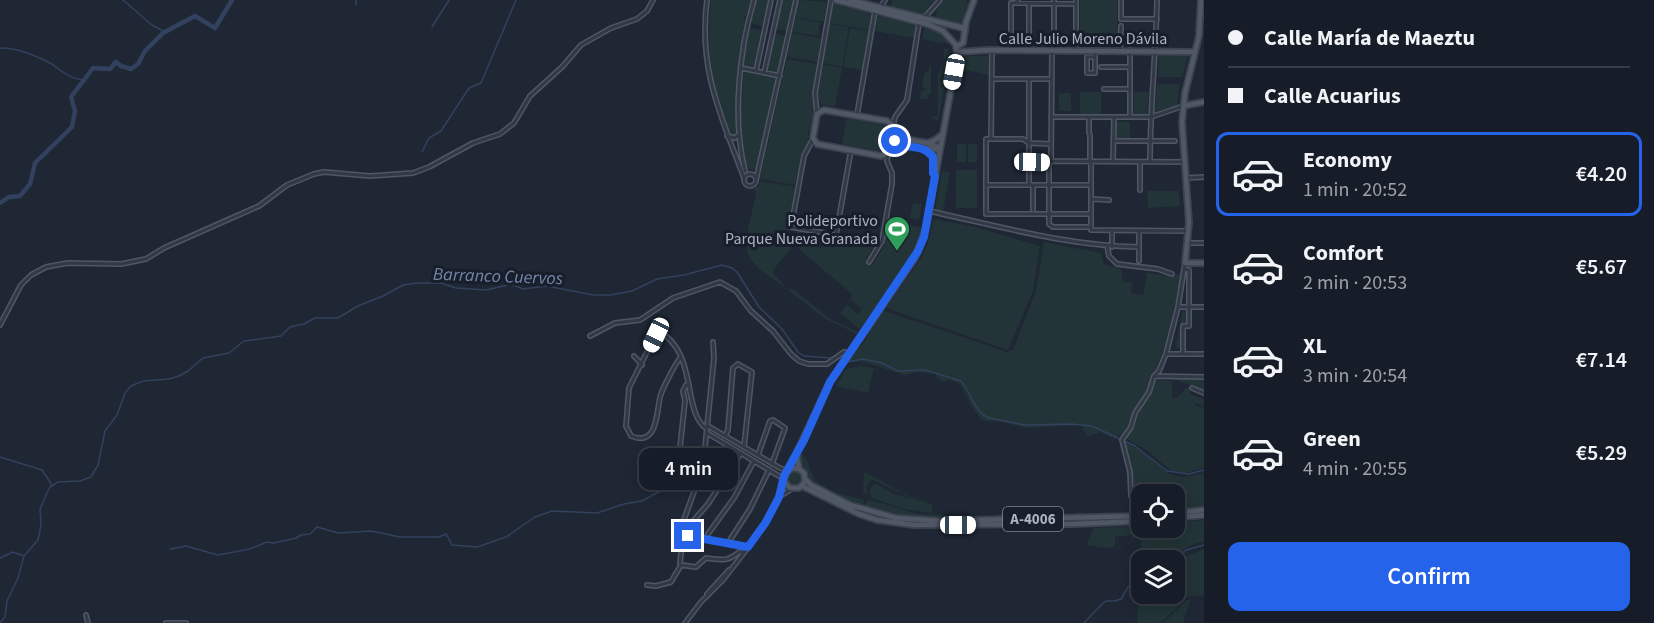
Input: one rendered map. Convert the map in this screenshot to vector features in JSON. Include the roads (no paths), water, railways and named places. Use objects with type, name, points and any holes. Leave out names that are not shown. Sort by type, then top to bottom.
[{"type":"main road","points":[[836,0],[878,9]]},
{"type":"main road","points":[[850,0],[921,22],[962,29]]},
{"type":"main road","points":[[788,470],[799,469],[804,473],[805,479],[802,486],[792,489],[784,480],[788,470],[798,453],[826,390],[848,353],[915,258],[924,237],[962,29],[974,0]]},
{"type":"main road","points":[[1201,0],[1202,20],[1183,106],[1182,130],[1189,231],[1185,263],[1204,263]]},
{"type":"main road","name":"Calle Julio Moreno Dávila","points":[[921,22],[944,31],[959,48],[971,50],[1195,52]]},
{"type":"main road","points":[[959,48],[957,31],[962,29]]},
{"type":"main road","points":[[1183,106],[1204,102]]},
{"type":"main road","points":[[899,141],[893,125],[887,121],[824,110],[817,114],[813,138],[817,144],[881,156],[888,153],[899,141],[928,142],[943,134]]},
{"type":"main road","points":[[899,141],[926,149],[940,149]]},
{"type":"main road","points":[[928,142],[940,149]]},
{"type":"main road","points":[[926,149],[933,157],[933,173],[935,174]]},
{"type":"main road","points":[[798,453],[799,469]]},
{"type":"main road","name":"A-4006","points":[[805,479],[849,505],[896,518],[939,521],[1131,516]]},
{"type":"main road","name":"A-4006","points":[[802,486],[859,514],[894,523],[914,525],[1075,524],[1131,521]]},
{"type":"main road","points":[[1185,512],[1204,510]]},
{"type":"main road","points":[[1185,517],[1204,515]]},
{"type":"street","points":[[0,325],[21,285],[31,275],[46,267],[68,263],[121,264],[146,259],[164,248],[259,206],[287,185],[314,174],[324,172],[387,176],[413,173],[429,167],[467,145],[500,134],[514,123],[528,98],[562,67],[581,45],[611,28],[638,19],[647,11],[653,0]]},
{"type":"street","points":[[707,0],[705,32],[707,63],[714,100],[744,183],[748,186],[754,184],[760,167],[796,0]]},
{"type":"street","points":[[748,173],[740,132],[739,102],[741,68],[754,0]]},
{"type":"street","points":[[756,71],[763,28],[771,0]]},
{"type":"street","points":[[764,73],[780,0]]},
{"type":"street","points":[[817,114],[815,93],[831,0]]},
{"type":"street","points":[[857,116],[878,9],[885,0]]},
{"type":"street","points":[[893,125],[895,117],[907,100],[921,22],[940,0]]},
{"type":"street","points":[[1121,0],[1121,19],[1157,19]]},
{"type":"street","points":[[1150,162],[1157,0]]},
{"type":"street","points":[[1011,50],[1011,3],[1016,2],[1029,4],[1076,2],[1076,50]]},
{"type":"street","points":[[1054,2],[1049,224],[1053,227],[1091,227]]},
{"type":"street","points":[[1029,4],[1029,44]]},
{"type":"street","points":[[1120,26],[1120,50]]},
{"type":"street","points":[[991,140],[992,50]]},
{"type":"street","points":[[1095,50],[1095,57],[1095,73],[1087,73],[1087,57],[1095,57]]},
{"type":"street","points":[[1130,50],[1130,117]]},
{"type":"street","points":[[1101,67],[1130,67]]},
{"type":"street","points":[[741,68],[780,76]]},
{"type":"street","points":[[993,79],[1051,79]]},
{"type":"street","points":[[1029,79],[1029,161],[1033,210]]},
{"type":"street","points":[[1104,89],[1130,89]]},
{"type":"street","points":[[817,103],[824,110]]},
{"type":"street","points":[[1051,117],[1151,117],[1183,106]]},
{"type":"street","points":[[887,121],[895,117]]},
{"type":"street","points":[[1089,117],[1091,230],[1189,231]]},
{"type":"street","points":[[1113,162],[1114,117]]},
{"type":"street","points":[[727,136],[735,138],[740,132]]},
{"type":"street","points":[[813,138],[804,156],[793,227],[836,235],[851,150]]},
{"type":"street","points":[[1051,144],[1029,143],[1023,140],[986,139],[986,214],[1091,214]]},
{"type":"street","points":[[1114,141],[1175,141]]},
{"type":"street","points":[[808,149],[817,144]]},
{"type":"street","points":[[869,262],[883,235],[893,178],[887,161],[888,153]]},
{"type":"street","points":[[881,156],[887,161]]},
{"type":"street","points":[[1029,161],[1184,162]]},
{"type":"street","points":[[1140,162],[1140,190]]},
{"type":"street","points":[[739,164],[756,180]]},
{"type":"street","points":[[744,178],[748,173],[760,167]]},
{"type":"street","points":[[1185,178],[1204,177]]},
{"type":"street","points":[[986,185],[1091,185]]},
{"type":"street","points":[[1091,200],[1109,200]]},
{"type":"street","points":[[929,212],[1046,238],[1112,247],[1139,247]]},
{"type":"street","points":[[1112,231],[1112,247]]},
{"type":"street","points":[[1139,231],[1139,261]]},
{"type":"street","points":[[1188,243],[1204,243]]},
{"type":"street","points":[[1107,245],[1108,256],[1117,264],[1158,269],[1172,274]]},
{"type":"street","points":[[1131,496],[1130,472],[1123,439],[1131,428],[1135,413],[1149,392],[1154,376],[1159,371],[1166,354],[1178,307],[1185,263]]},
{"type":"street","points":[[1183,354],[1183,326],[1189,326],[1189,270],[1184,269]]},
{"type":"street","points":[[590,336],[615,323],[640,320],[673,298],[720,282],[736,291],[751,311],[773,331],[795,358],[808,364],[822,365],[832,362],[844,352],[848,353]]},
{"type":"street","points":[[1178,307],[1204,307]]},
{"type":"street","points":[[660,326],[629,388],[626,426],[629,434],[636,438],[647,435],[656,423],[661,393],[681,357]]},
{"type":"street","points":[[658,331],[674,342],[681,357],[700,424],[784,480],[779,497],[766,522],[735,565],[685,623]]},
{"type":"street","points":[[713,342],[714,358],[703,467],[682,525],[677,530],[678,533],[748,547]]},
{"type":"street","points":[[1166,354],[1204,354]]},
{"type":"street","points":[[634,356],[642,365]]},
{"type":"street","points":[[680,563],[687,528],[708,504],[744,447],[752,372],[736,365],[728,430],[725,436]]},
{"type":"street","points":[[1154,376],[1204,377]]},
{"type":"street","points":[[680,448],[685,401],[683,391],[689,384]]},
{"type":"street","points":[[1192,388],[1204,393]]},
{"type":"street","points":[[758,455],[771,420],[785,427],[772,464]]},
{"type":"street","points":[[707,429],[725,436],[772,464],[788,470]]},
{"type":"street","points":[[706,539],[734,498],[754,461]]},
{"type":"street","points":[[776,474],[780,468]]},
{"type":"street","points":[[728,543],[750,509],[769,470]]},
{"type":"street","points":[[779,497],[792,489]]},
{"type":"street","points":[[682,525],[687,528]]},
{"type":"street","points":[[646,585],[656,586],[670,582],[681,565],[696,567],[706,558],[725,561],[739,552],[744,552]]},
{"type":"street","points":[[86,615],[88,623]]},
{"type":"street","points":[[166,623],[183,623]]},
{"type":"waterway","points":[[123,0],[152,25],[165,32]]},
{"type":"waterway","points":[[0,203],[9,197],[20,196],[30,184],[35,163],[72,127],[75,111],[71,97],[93,68],[110,69],[116,62],[131,69],[138,64],[145,51],[163,33],[195,16],[215,28],[232,0]]},
{"type":"waterway","points":[[356,0],[356,5]]},
{"type":"waterway","points":[[432,27],[449,0]]},
{"type":"waterway","points":[[422,152],[429,138],[441,131],[469,88],[481,83],[516,0]]},
{"type":"waterway","points":[[0,48],[32,55],[50,63],[69,76],[83,80]]},
{"type":"waterway","name":"Barranco Cuervos","points":[[0,623],[5,617],[7,601],[18,578],[24,556],[38,540],[41,525],[40,509],[50,487],[58,482],[80,481],[91,477],[98,465],[105,431],[117,415],[125,393],[131,386],[143,381],[179,376],[203,358],[229,353],[244,341],[281,336],[290,327],[304,324],[315,318],[338,318],[403,285],[441,283],[456,288],[486,290],[512,284],[523,289],[547,286],[593,295],[610,295],[632,291],[657,279],[722,265],[737,272],[759,307],[782,329],[798,352],[804,356],[832,358]]},
{"type":"waterway","name":"Barranco Cuervos","points":[[847,362],[863,359],[882,363],[898,371],[925,370],[961,381],[979,411],[989,418],[1025,425],[1092,426],[1135,446],[1167,471],[1189,474],[1204,470]]},
{"type":"waterway","points":[[0,457],[42,470],[52,485]]},
{"type":"waterway","points":[[170,549],[186,546],[218,555],[250,549],[267,542],[274,543],[296,538],[310,534],[317,527],[338,533],[371,531],[400,537],[439,537],[446,534],[452,545],[477,547],[506,537],[535,517],[552,511],[597,513],[642,501],[682,479]]},
{"type":"waterway","points":[[1185,551],[1204,545]]},
{"type":"waterway","points":[[0,558],[13,552],[24,556]]},
{"type":"waterway","points":[[1084,623],[1106,601],[1121,599],[1131,585]]},
{"type":"place","name":"Polideportivo Parque Nueva Granada","points":[[897,252]]}]
